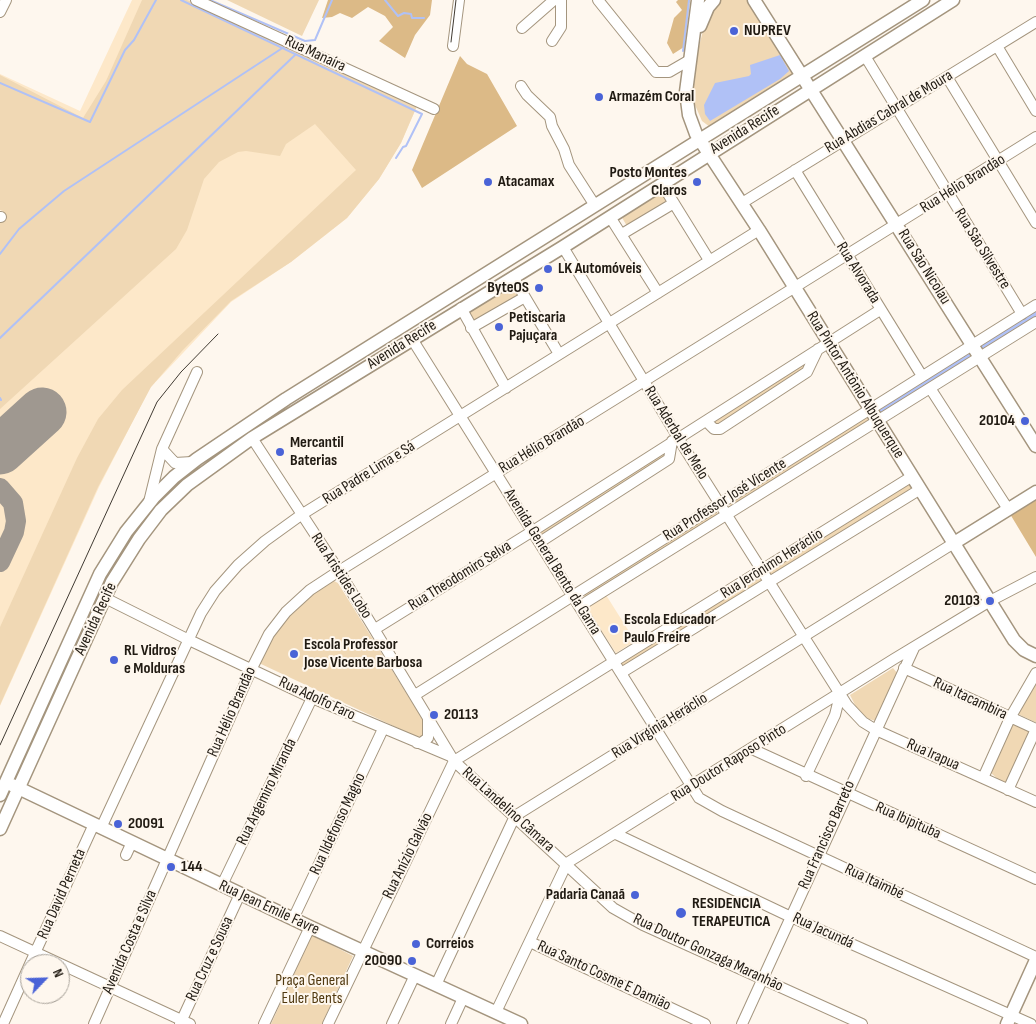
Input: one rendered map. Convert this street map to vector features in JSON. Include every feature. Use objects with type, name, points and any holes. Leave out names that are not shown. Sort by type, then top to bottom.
[{"type":"main road","points":[[688,61],[698,0]]},
{"type":"main road","points":[[688,61],[701,20],[714,0]]},
{"type":"main road","points":[[754,0],[805,75]]},
{"type":"main road","points":[[759,0],[805,75]]},
{"type":"main road","name":"Avenida Recife","points":[[0,795],[100,574],[126,532],[149,502],[192,462],[286,399],[594,204],[924,0]]},
{"type":"main road","name":"Avenida Recife","points":[[0,829],[105,598],[130,553],[162,510],[187,485],[252,438],[563,247],[953,0]]},
{"type":"main road","name":"Rua Pintor Antônio Albuquerque","points":[[688,61],[686,80],[687,103],[699,139],[795,288],[824,346],[870,409],[919,490],[956,540],[990,601],[1010,632],[1018,644],[1036,656]]},
{"type":"main road","name":"Rua São Nicolau","points":[[805,75],[1036,446]]},
{"type":"main road","name":"Rua Virgínia Heráclio","points":[[956,540],[1036,492]]},
{"type":"main road","name":"Rua Jean Emile Favre","points":[[7,782],[56,811],[97,826],[132,842],[273,912],[293,919],[496,1012],[516,1023]]},
{"type":"main road","points":[[1009,1020],[1036,959]]},
{"type":"street","points":[[0,12],[6,0]]},
{"type":"street","name":"Rua Manaíra","points":[[196,0],[434,108]]},
{"type":"street","points":[[453,46],[459,0]]},
{"type":"street","points":[[522,28],[554,0]]},
{"type":"street","points":[[552,41],[561,27],[561,0]]},
{"type":"street","points":[[598,0],[656,72],[669,72],[688,61]]},
{"type":"street","name":"Rua Abdias Cabral de Moura","points":[[742,203],[1036,22]]},
{"type":"street","points":[[997,46],[1036,111]]},
{"type":"street","name":"Rua São Silvestre","points":[[864,56],[1022,314]]},
{"type":"street","points":[[947,77],[1036,223]]},
{"type":"street","points":[[521,86],[527,95],[550,117],[569,165],[594,204]]},
{"type":"street","name":"Rua Hélio Brandão","points":[[166,859],[269,634],[286,612],[310,590],[898,225],[1036,137]]},
{"type":"street","name":"Rua Alvorada","points":[[795,170],[922,376]]},
{"type":"street","points":[[662,184],[709,260]]},
{"type":"street","points":[[622,234],[674,203]]},
{"type":"street","points":[[610,217],[658,293]]},
{"type":"street","name":"Rua Padre Lima e Sá","points":[[97,826],[187,639],[215,591],[232,571],[265,541],[301,515],[759,230]]},
{"type":"street","name":"Rua Aderbal de Melo","points":[[563,247],[644,383],[675,440],[721,503],[802,638],[840,695]]},
{"type":"street","points":[[513,276],[559,354]]},
{"type":"street","points":[[471,328],[525,297]]},
{"type":"street","name":"Rua Professor José Vicente","points":[[580,606],[930,388],[1022,314],[1036,305]]},
{"type":"street","points":[[461,308],[506,388]]},
{"type":"street","points":[[824,346],[880,310]]},
{"type":"street","name":"Rua Professor José Vicente","points":[[415,695],[922,376],[977,350],[1034,327]]},
{"type":"street","name":"Avenida General Bento da Gama","points":[[412,339],[580,606],[690,786]]},
{"type":"street","name":"Rua Theodomiro Selva","points":[[374,629],[533,531],[675,440],[706,422],[714,429],[720,428],[754,407],[807,372],[824,346]]},
{"type":"street","points":[[149,502],[162,449],[196,372]]},
{"type":"street","points":[[930,388],[1008,509]]},
{"type":"street","name":"Rua Aristides Lobo","points":[[252,438],[339,571],[452,758]]},
{"type":"street","points":[[540,542],[669,459],[675,440]]},
{"type":"street","points":[[162,449],[175,463],[192,462]]},
{"type":"street","name":"Rua Jerônimo Heráclio","points":[[452,758],[761,571],[911,477]]},
{"type":"street","name":"Rua Jerônimo Heráclio","points":[[621,673],[919,490]]},
{"type":"street","name":"Rua Virgínia Heráclio","points":[[515,816],[956,540]]},
{"type":"street","name":"Rua Doutor Raposo Pinto","points":[[567,863],[990,601],[1034,577]]},
{"type":"street","name":"Rua Adolfo Faro","points":[[105,598],[312,698],[452,758]]},
{"type":"street","name":"Rua Francisco Barreto","points":[[742,1024],[846,793],[915,647]]},
{"type":"street","name":"Rua Itacambira","points":[[904,668],[1036,729]]},
{"type":"street","points":[[983,778],[1010,718],[1034,679]]},
{"type":"street","points":[[806,776],[834,716],[840,695]]},
{"type":"street","name":"Rua Irapua","points":[[840,695],[863,722],[876,730],[1036,802]]},
{"type":"street","name":"Rua Argemiro Miranda","points":[[222,886],[312,698]]},
{"type":"street","points":[[417,743],[421,743],[428,738],[428,716]]},
{"type":"street","name":"Rua Ildefonso Magno","points":[[293,919],[383,729]]},
{"type":"street","points":[[1008,790],[1036,729]]},
{"type":"street","name":"Rua Ibipituba","points":[[752,749],[806,776],[1036,879]]},
{"type":"street","name":"Rua Landelino Câmara","points":[[452,758],[567,863]]},
{"type":"street","name":"Rua Anízio Galvão","points":[[328,1024],[452,758]]},
{"type":"street","name":"Rua Itaimbé","points":[[690,786],[700,798],[715,808],[1036,959]]},
{"type":"street","points":[[436,985],[515,816]]},
{"type":"street","name":"Rua David Perneta","points":[[36,952],[97,826]]},
{"type":"street","name":"Rua Jacundá","points":[[616,834],[1009,1020],[1031,1024]]},
{"type":"street","points":[[126,855],[132,842]]},
{"type":"street","name":"Avenida Costa e Silva","points":[[94,1024],[166,859]]},
{"type":"street","points":[[496,1012],[567,863]]},
{"type":"street","name":"Rua Doutor Gonzaga Maranhão","points":[[567,863],[613,908],[628,917],[862,1024]]},
{"type":"street","name":"Rua Cruz e Sousa","points":[[184,1023],[240,894]]},
{"type":"street","points":[[264,1024],[310,928]]},
{"type":"street","points":[[0,936],[184,1023]]},
{"type":"street","name":"Rua Santo Cosme E Damião","points":[[530,942],[705,1024]]},
{"type":"street","points":[[392,1024],[415,975]]},
{"type":"street","name":"Rua David Perneta","points":[[3,1024],[20,986]]},
{"type":"street","points":[[451,1024],[463,998]]},
{"type":"shaded area","points":[[132,0],[190,0],[417,106],[401,143],[379,179],[347,218],[291,262],[231,302],[150,388],[99,487],[0,706],[0,218],[3,211],[0,210],[0,74],[80,111]]},
{"type":"shaded area","points":[[328,0],[432,0],[430,15],[415,35],[405,58],[379,41],[393,27],[385,16],[368,7],[352,18],[340,13],[332,17],[322,18]]},
{"type":"shaded area","points":[[678,0],[690,0],[684,47],[673,54],[667,43],[674,18],[682,10],[676,2]]},
{"type":"shaded area","points":[[460,56],[467,64],[487,74],[517,126],[422,188],[412,170]]},
{"type":"shaded area","points":[[1036,498],[1036,557],[1010,514]]},
{"type":"shaded area","name":"Escola Educador Paulo Freire","points":[[606,595],[635,641],[616,653],[587,608]]},
{"type":"green space","points":[[142,0],[187,0],[417,106],[401,143],[379,179],[347,218],[291,262],[231,301],[182,351],[151,387],[98,487],[0,705],[0,627],[77,458],[98,419],[122,390],[356,170],[315,124],[286,144],[280,156],[246,151],[238,152],[219,162],[204,179],[187,230],[176,249],[0,409],[0,218],[3,211],[0,210],[0,75],[83,118],[106,81]]},
{"type":"green space","points":[[227,0],[319,0],[302,36]]},
{"type":"green space","points":[[717,0],[749,0],[794,75],[710,127],[702,121],[695,105],[693,89],[694,66],[706,19]]},
{"type":"green space","points":[[661,190],[667,197],[664,204],[627,226],[621,216]]},
{"type":"green space","points":[[510,281],[518,295],[474,322],[467,308]]},
{"type":"green space","points":[[814,353],[807,369],[720,424],[714,423],[714,420]]},
{"type":"green space","points":[[866,413],[872,420],[734,508],[731,506],[729,502]]},
{"type":"green space","points":[[672,442],[668,459],[542,540],[536,531]]},
{"type":"green space","points":[[908,480],[914,490],[772,576],[768,572],[766,568]]},
{"type":"green space","points":[[715,509],[719,516],[586,598],[583,593]]},
{"type":"green space","points":[[758,575],[763,582],[622,671],[616,663]]},
{"type":"green space","points":[[332,580],[338,583],[423,720],[425,734],[422,736],[417,737],[261,664],[259,659],[270,635],[308,595]]},
{"type":"green space","points":[[893,668],[898,674],[876,721],[869,719],[858,711],[850,695]]},
{"type":"green space","points":[[1036,678],[1036,722],[1035,722],[1018,714]]},
{"type":"green space","points":[[1011,720],[1032,728],[1007,782],[1001,782],[991,773]]},
{"type":"green space","name":"Praça General Euler Bents","points":[[312,935],[353,956],[322,1024],[271,1024]]},
{"type":"water","points":[[780,55],[789,71],[780,79],[710,121],[705,114],[704,105],[715,83],[749,76],[751,74],[750,65]]},
{"type":"waterway","points":[[0,83],[90,122],[125,50],[134,40],[156,0]]},
{"type":"waterway","points":[[181,0],[422,114],[406,146],[403,147],[396,158]]},
{"type":"waterway","points":[[210,0],[305,41],[315,40],[332,0]]},
{"type":"waterway","points":[[385,0],[398,16],[404,13],[411,14],[412,18],[424,18]]},
{"type":"waterway","points":[[683,51],[689,0]]},
{"type":"waterway","points":[[0,254],[19,229],[64,191],[284,47]]},
{"type":"waterway","points":[[0,338],[295,55]]},
{"type":"waterway","points":[[880,409],[950,369],[1036,315]]},
{"type":"taxiway","points":[[0,488],[13,503],[16,521],[14,532],[0,562]]},
{"type":"runway","points":[[0,450],[42,412]]},
{"type":"tram line","points":[[451,42],[456,0]]},
{"type":"tram line","points":[[0,745],[157,402],[181,372],[218,334]]},
{"type":"place","name":"NUPREV","points":[[734,31]]},
{"type":"place","name":"Armazém Coral","points":[[599,97]]},
{"type":"place","name":"Atacamax","points":[[488,182]]},
{"type":"place","name":"Posto Montes Claros","points":[[697,182]]},
{"type":"place","name":"LK Automóveis","points":[[548,269]]},
{"type":"place","name":"ByteOS","points":[[539,288]]},
{"type":"place","name":"Petiscaria Pajuçara","points":[[499,327]]},
{"type":"place","name":"20104","points":[[1025,421]]},
{"type":"place","name":"Mercantil Baterias","points":[[280,452]]},
{"type":"place","name":"20103","points":[[990,601]]},
{"type":"place","name":"Escola Educador Paulo Freire","points":[[614,629]]},
{"type":"place","name":"Escola Professor Jose Vicente Barbosa","points":[[294,654]]},
{"type":"place","name":"RL Vidros e Molduras","points":[[114,660]]},
{"type":"place","name":"20113","points":[[434,715]]},
{"type":"place","name":"20091","points":[[118,824]]},
{"type":"place","name":"144","points":[[171,867]]},
{"type":"place","name":"Padaria Canaã","points":[[635,895]]},
{"type":"place","name":"RESIDENCIA TERAPEUTICA","points":[[681,913]]},
{"type":"place","name":"Correios","points":[[416,944]]},
{"type":"place","name":"20090","points":[[412,961]]}]
